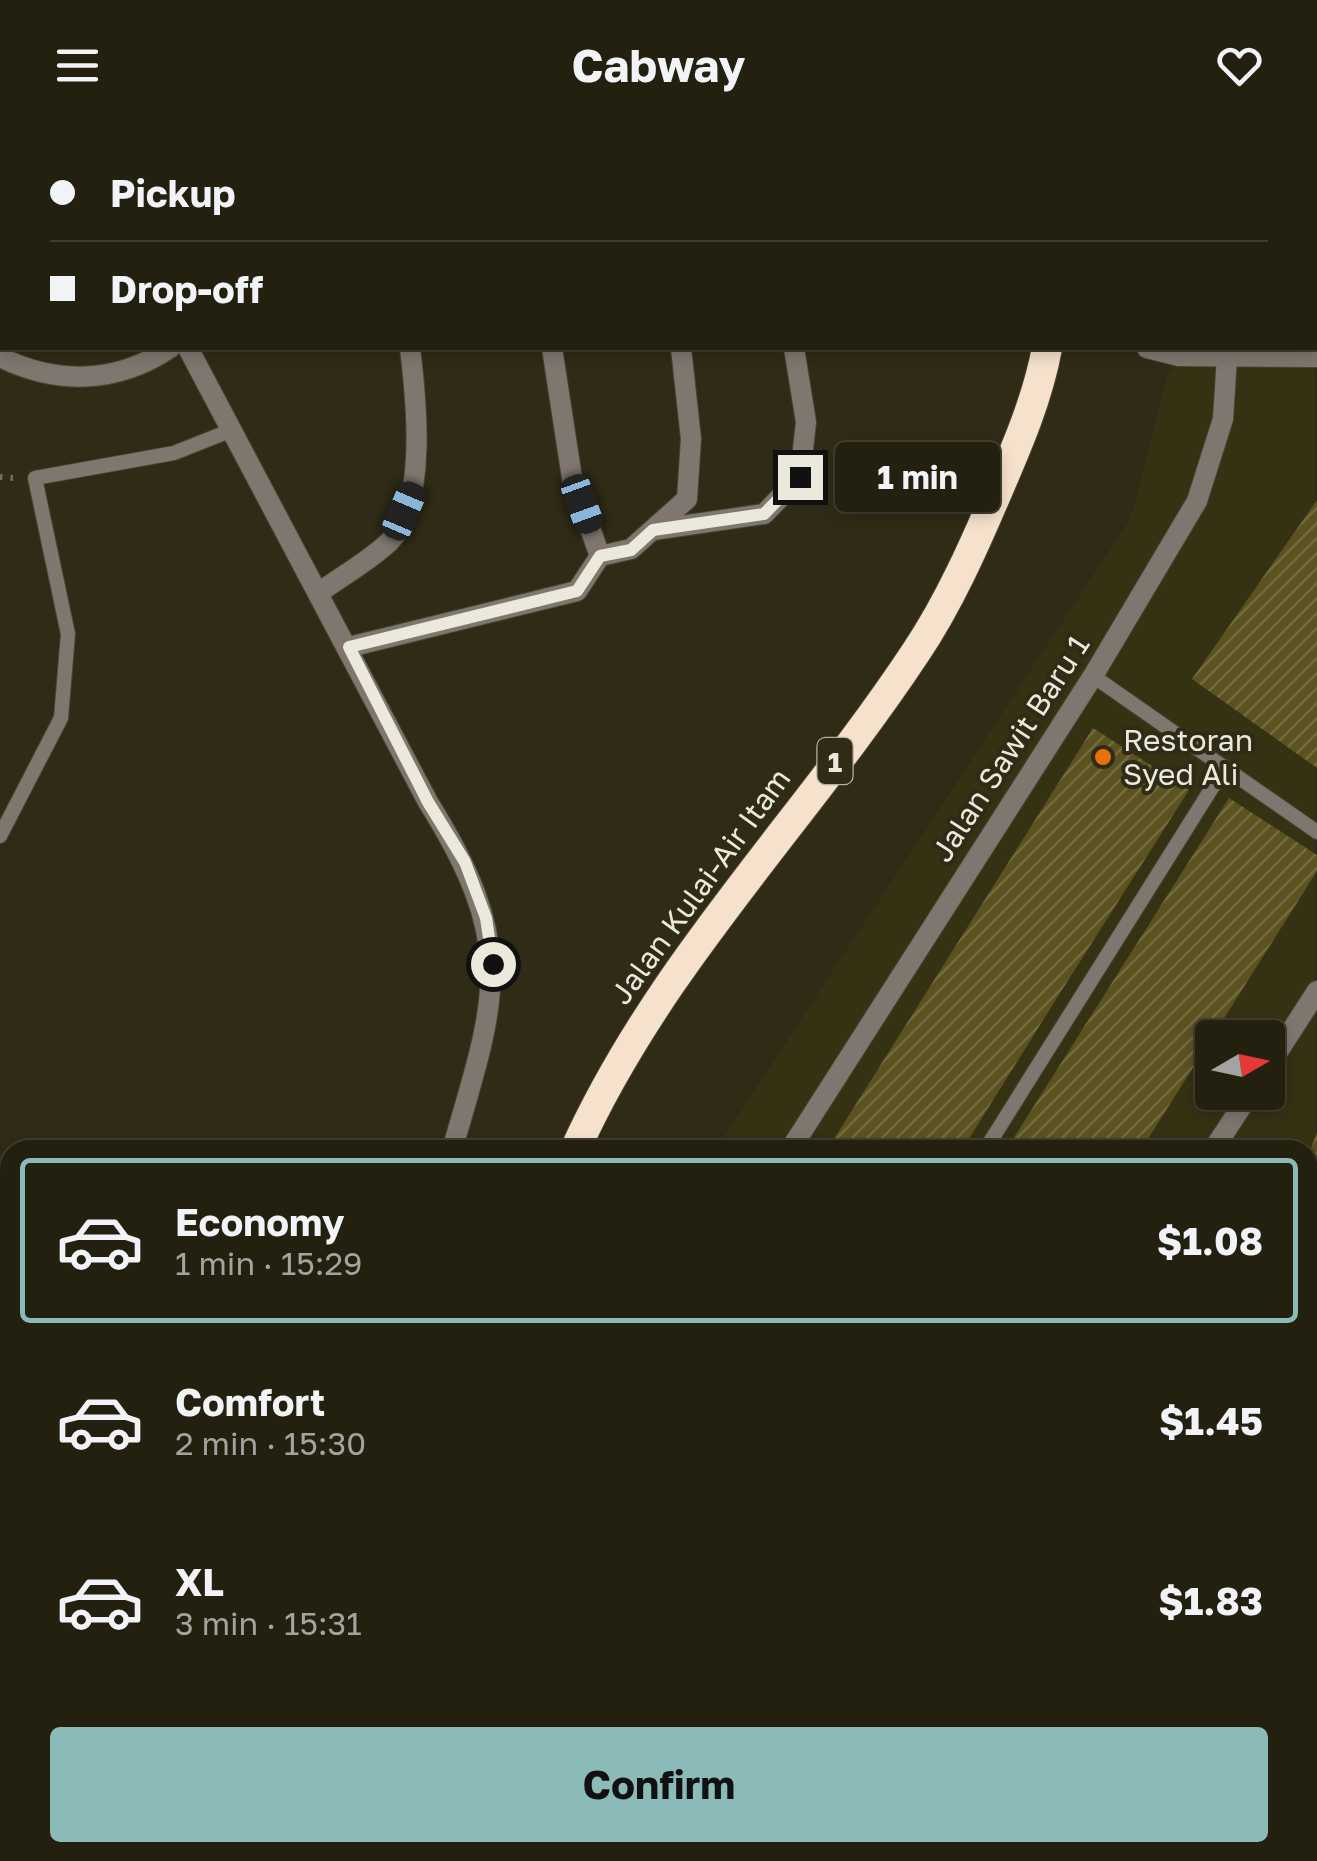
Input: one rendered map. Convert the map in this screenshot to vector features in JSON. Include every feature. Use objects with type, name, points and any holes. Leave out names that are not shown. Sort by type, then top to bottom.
[{"type":"highway","name":"Jalan Kulai-Air Itam","points":[[580,1140],[628,1046],[677,971],[918,650],[986,517],[1023,433],[1046,350]]},
{"type":"street","points":[[0,357],[32,373],[87,379],[128,370],[166,350]]},
{"type":"street","points":[[189,350],[428,802],[465,862],[486,918],[493,964],[490,1004],[455,1140]]},
{"type":"street","points":[[320,592],[392,540],[415,483],[416,402],[410,350]]},
{"type":"street","points":[[552,350],[572,478],[600,556]]},
{"type":"street","points":[[349,647],[577,591],[600,556],[631,550],[687,499],[691,439],[682,350]]},
{"type":"street","points":[[653,530],[764,514],[800,477],[806,422],[794,350]]},
{"type":"street","points":[[1154,350],[1179,356],[1317,357]]},
{"type":"street","name":"Jalan Sawit Baru 1","points":[[796,1140],[1093,676],[1198,501],[1223,419],[1227,357]]},
{"type":"street","points":[[1285,1041],[1317,992]]},
{"type":"street","points":[[1220,1140],[1240,1110]]},
{"type":"lane","points":[[0,836],[60,718],[68,634],[35,478],[174,453],[232,430]]},
{"type":"lane","points":[[1093,676],[1317,832]]},
{"type":"lane","points":[[991,1140],[1225,767]]},
{"type":"shaded area","points":[[1174,350],[1315,350],[1316,1140],[722,1140],[1130,519]]},
{"type":"building","points":[[1317,500],[1317,768],[1192,679]]},
{"type":"building","points":[[1093,728],[1189,790],[968,1140],[833,1140]]},
{"type":"building","points":[[1229,798],[1317,855],[1317,871],[1223,1020],[1195,1020],[1195,1064],[1147,1140],[1012,1140]]},
{"type":"place","name":"Restoran Syed Ali","points":[[1103,757]]},
{"type":"route","points":[[493,964],[486,918],[465,862],[428,802],[349,647],[577,591],[600,556],[631,550],[653,530],[764,514],[800,477]]}]
